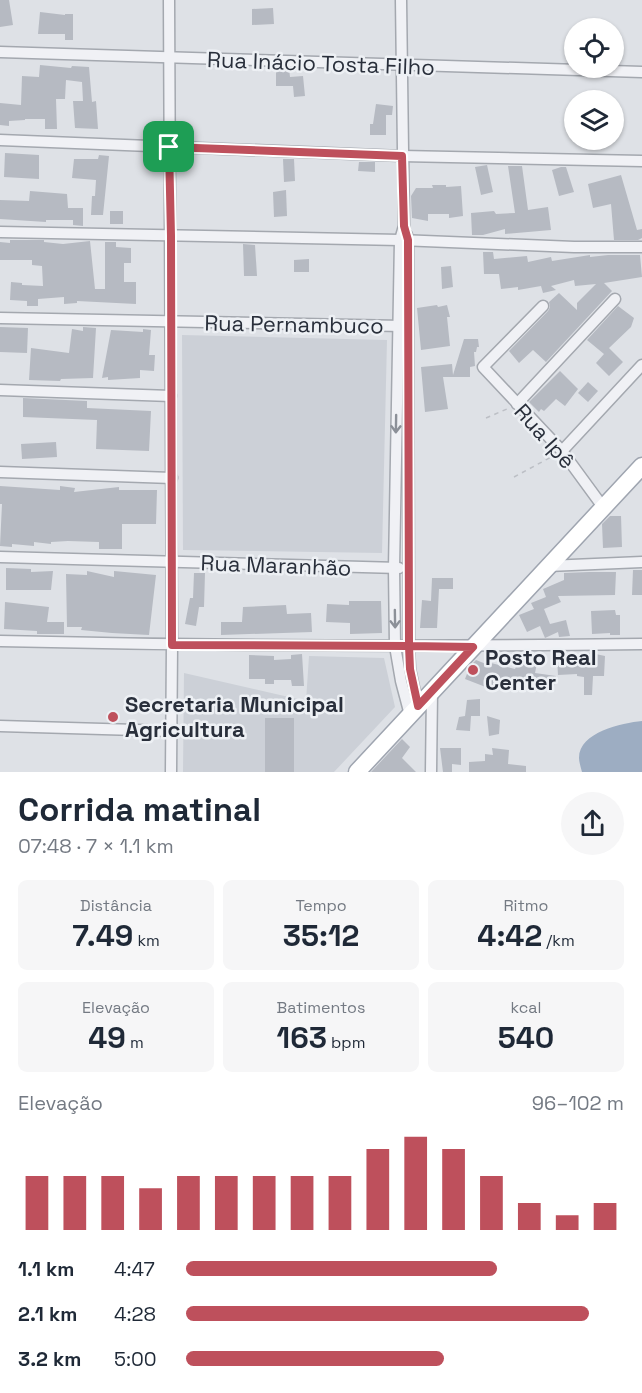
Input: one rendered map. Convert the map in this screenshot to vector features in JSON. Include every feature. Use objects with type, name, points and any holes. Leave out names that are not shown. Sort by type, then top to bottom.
[{"type":"main road","points":[[357,772],[603,507],[638,475]]},
{"type":"street","points":[[170,0],[171,772]]},
{"type":"street","points":[[401,0],[404,240],[394,568],[395,646],[414,710]]},
{"type":"street","name":"Rua Inácio Tosta Filho","points":[[0,52],[642,72]]},
{"type":"street","points":[[0,140],[402,156],[642,161]]},
{"type":"street","points":[[0,232],[404,240],[574,248],[642,247]]},
{"type":"street","points":[[517,404],[615,299]]},
{"type":"street","name":"Rua Ipê","points":[[543,306],[483,367],[562,451],[603,507]]},
{"type":"street","name":"Rua Pernambuco","points":[[0,318],[403,326]]},
{"type":"street","points":[[403,326],[409,646],[414,710]]},
{"type":"street","points":[[562,451],[642,365]]},
{"type":"street","points":[[0,390],[171,396]]},
{"type":"street","points":[[0,472],[172,478]]},
{"type":"street","name":"Rua Maranhão","points":[[0,557],[408,568]]},
{"type":"street","points":[[548,566],[642,562]]},
{"type":"street","points":[[0,641],[172,645],[473,647],[642,644]]},
{"type":"street","points":[[430,772],[432,692]]},
{"type":"street","points":[[0,726],[171,731]]},
{"type":"path","points":[[486,418],[517,404]]},
{"type":"path","points":[[514,477],[562,451]]},
{"type":"shaded area","points":[[182,335],[387,340],[382,553],[183,550]]},
{"type":"shaded area","points":[[309,656],[384,658],[395,707],[334,772],[183,772],[184,673],[306,701]]},
{"type":"water","points":[[642,721],[642,772],[582,772],[579,758],[581,749],[594,735],[613,727]]},
{"type":"building","points":[[0,0],[9,0],[13,25],[0,27]]},
{"type":"building","points":[[273,8],[274,24],[252,25],[252,9]]},
{"type":"building","points":[[40,12],[73,14],[73,40],[65,40],[65,34],[38,34]]},
{"type":"building","points":[[40,65],[89,67],[92,102],[96,101],[98,129],[75,128],[73,101],[83,101],[82,82],[66,80],[65,99],[56,99],[57,129],[45,129],[45,119],[9,121],[9,126],[0,125],[0,103],[21,105],[22,76],[39,77]]},
{"type":"building","points":[[276,69],[289,69],[290,77],[303,76],[305,96],[294,97],[293,86],[276,86]]},
{"type":"building","points":[[376,104],[393,106],[392,115],[386,115],[386,135],[370,135],[370,124],[373,124]]},
{"type":"building","points":[[5,153],[39,155],[39,179],[4,177]]},
{"type":"building","points":[[99,155],[109,156],[103,215],[91,215],[96,180],[72,178],[74,159],[98,159]]},
{"type":"building","points":[[283,159],[294,159],[295,181],[284,182]]},
{"type":"building","points":[[359,162],[375,162],[375,172],[358,171]]},
{"type":"building","points":[[487,165],[493,192],[481,195],[475,167]]},
{"type":"building","points":[[508,166],[522,166],[528,210],[548,207],[551,230],[505,234],[505,229],[483,235],[472,235],[471,213],[494,211],[496,214],[515,213]]},
{"type":"building","points":[[566,167],[574,192],[559,196],[552,170]]},
{"type":"building","points":[[621,175],[637,230],[642,229],[642,238],[638,240],[614,240],[611,204],[593,208],[588,184]]},
{"type":"building","points":[[432,185],[461,186],[463,216],[449,218],[449,214],[428,214],[428,221],[412,218],[411,196],[416,188],[433,188]]},
{"type":"building","points":[[286,190],[287,216],[274,217],[273,192]]},
{"type":"building","points":[[30,191],[67,194],[68,208],[83,208],[83,226],[73,225],[73,220],[46,220],[46,222],[0,219],[0,200],[29,201]]},
{"type":"building","points":[[110,211],[123,211],[123,224],[110,224]]},
{"type":"building","points":[[10,240],[44,240],[44,242],[63,244],[90,241],[95,289],[105,289],[105,242],[116,242],[116,247],[131,248],[131,263],[124,263],[124,282],[136,282],[136,304],[77,301],[77,303],[64,304],[64,297],[38,299],[38,306],[27,306],[27,301],[10,300],[11,282],[43,286],[42,266],[32,265],[32,260],[0,260],[0,242],[10,243]]},
{"type":"building","points":[[243,244],[255,245],[257,276],[244,276]]},
{"type":"building","points":[[483,252],[493,252],[494,259],[527,256],[528,262],[551,257],[552,261],[590,255],[590,257],[640,255],[642,277],[604,283],[612,291],[546,362],[533,350],[519,363],[509,351],[548,311],[549,302],[559,293],[577,310],[577,303],[596,284],[575,286],[574,280],[551,286],[556,290],[543,293],[541,286],[518,290],[518,287],[501,289],[499,274],[484,274]]},
{"type":"building","points":[[309,259],[309,272],[294,272],[294,260]]},
{"type":"building","points":[[451,266],[453,287],[442,289],[441,267]]},
{"type":"building","points":[[437,305],[438,307],[447,305],[450,317],[447,317],[450,346],[421,350],[417,308]]},
{"type":"building","points":[[618,306],[634,318],[631,327],[609,348],[623,362],[609,376],[596,363],[604,354],[587,340]]},
{"type":"building","points":[[0,327],[28,328],[27,353],[0,352]]},
{"type":"building","points":[[83,327],[96,328],[93,378],[61,379],[60,381],[29,380],[31,348],[69,353],[72,329],[83,331]]},
{"type":"building","points":[[143,329],[151,330],[149,355],[155,355],[154,371],[140,370],[140,378],[108,380],[108,377],[102,378],[111,330],[143,332]]},
{"type":"building","points":[[464,339],[478,339],[479,347],[474,352],[475,366],[470,367],[470,377],[443,377],[448,409],[425,412],[421,367],[452,364],[453,375]]},
{"type":"building","points":[[560,371],[578,389],[565,406],[556,399],[544,411],[541,409],[539,412],[529,402]]},
{"type":"building","points":[[588,382],[598,391],[588,402],[578,393]]},
{"type":"building","points":[[23,398],[87,401],[87,408],[151,411],[149,451],[96,449],[97,420],[23,417]]},
{"type":"building","points":[[56,442],[57,457],[22,459],[21,444]]},
{"type":"building","points":[[0,486],[60,490],[60,486],[75,488],[74,492],[119,487],[119,490],[157,490],[156,524],[122,524],[122,549],[99,549],[99,542],[68,541],[51,542],[51,544],[34,542],[34,546],[12,544],[12,547],[0,546],[2,504],[0,504]]},
{"type":"building","points":[[610,516],[621,516],[622,547],[603,548],[602,524]]},
{"type":"building","points":[[6,568],[31,569],[31,572],[53,571],[51,590],[6,590]]},
{"type":"building","points":[[633,570],[642,570],[642,595],[632,595]]},
{"type":"building","points":[[87,571],[114,577],[114,571],[156,575],[149,635],[67,627],[66,574],[87,575]]},
{"type":"building","points":[[616,572],[615,595],[558,596],[561,602],[544,609],[550,624],[566,620],[570,636],[559,637],[558,632],[545,638],[540,626],[527,632],[519,615],[534,609],[531,603],[546,597],[543,589],[564,580],[564,573]]},
{"type":"building","points":[[194,573],[205,573],[204,607],[199,607],[196,626],[185,624],[190,598],[193,598]]},
{"type":"building","points":[[432,578],[453,578],[453,589],[439,589],[437,628],[420,628],[422,600],[431,601]]},
{"type":"building","points":[[349,601],[381,601],[382,633],[350,634],[350,623],[326,622],[327,604],[349,605]]},
{"type":"building","points":[[5,602],[49,607],[47,622],[64,622],[64,634],[37,634],[37,631],[4,629]]},
{"type":"building","points":[[286,605],[287,614],[311,613],[312,632],[221,635],[221,622],[242,622],[243,607]]},
{"type":"building","points":[[615,610],[616,615],[620,615],[620,635],[592,634],[591,611]]},
{"type":"building","points":[[591,653],[605,656],[604,676],[593,676],[592,695],[584,695],[584,677],[577,676],[577,674],[558,675],[557,658]]},
{"type":"building","points":[[302,654],[304,686],[292,686],[291,680],[274,680],[274,684],[265,684],[265,679],[249,679],[249,655],[274,656],[274,660],[291,659],[291,655]]},
{"type":"building","points":[[476,660],[491,666],[491,663],[515,669],[518,662],[537,663],[535,673],[556,676],[554,687],[520,681],[517,689],[498,683],[496,691],[465,679],[470,666]]},
{"type":"building","points":[[480,699],[480,716],[471,716],[470,731],[456,730],[459,717],[465,716],[467,700]]},
{"type":"building","points":[[487,716],[500,720],[499,734],[489,736]]},
{"type":"building","points":[[265,718],[294,718],[294,772],[265,772]]},
{"type":"building","points":[[402,739],[410,747],[402,758],[416,772],[371,772]]},
{"type":"building","points":[[440,748],[461,748],[461,765],[452,764],[452,772],[443,772]]},
{"type":"building","points":[[492,748],[509,750],[508,764],[526,766],[526,772],[469,772],[469,762],[485,761],[485,754],[493,755]]},
{"type":"place","name":"Posto Real Center","points":[[473,670]]},
{"type":"place","name":"Secretaria Municipal Agricultura","points":[[113,717]]},
{"type":"route","points":[[169,147],[172,645],[409,646],[410,669],[418,706],[473,647],[409,646],[408,240],[404,226],[402,156],[169,147]]}]
